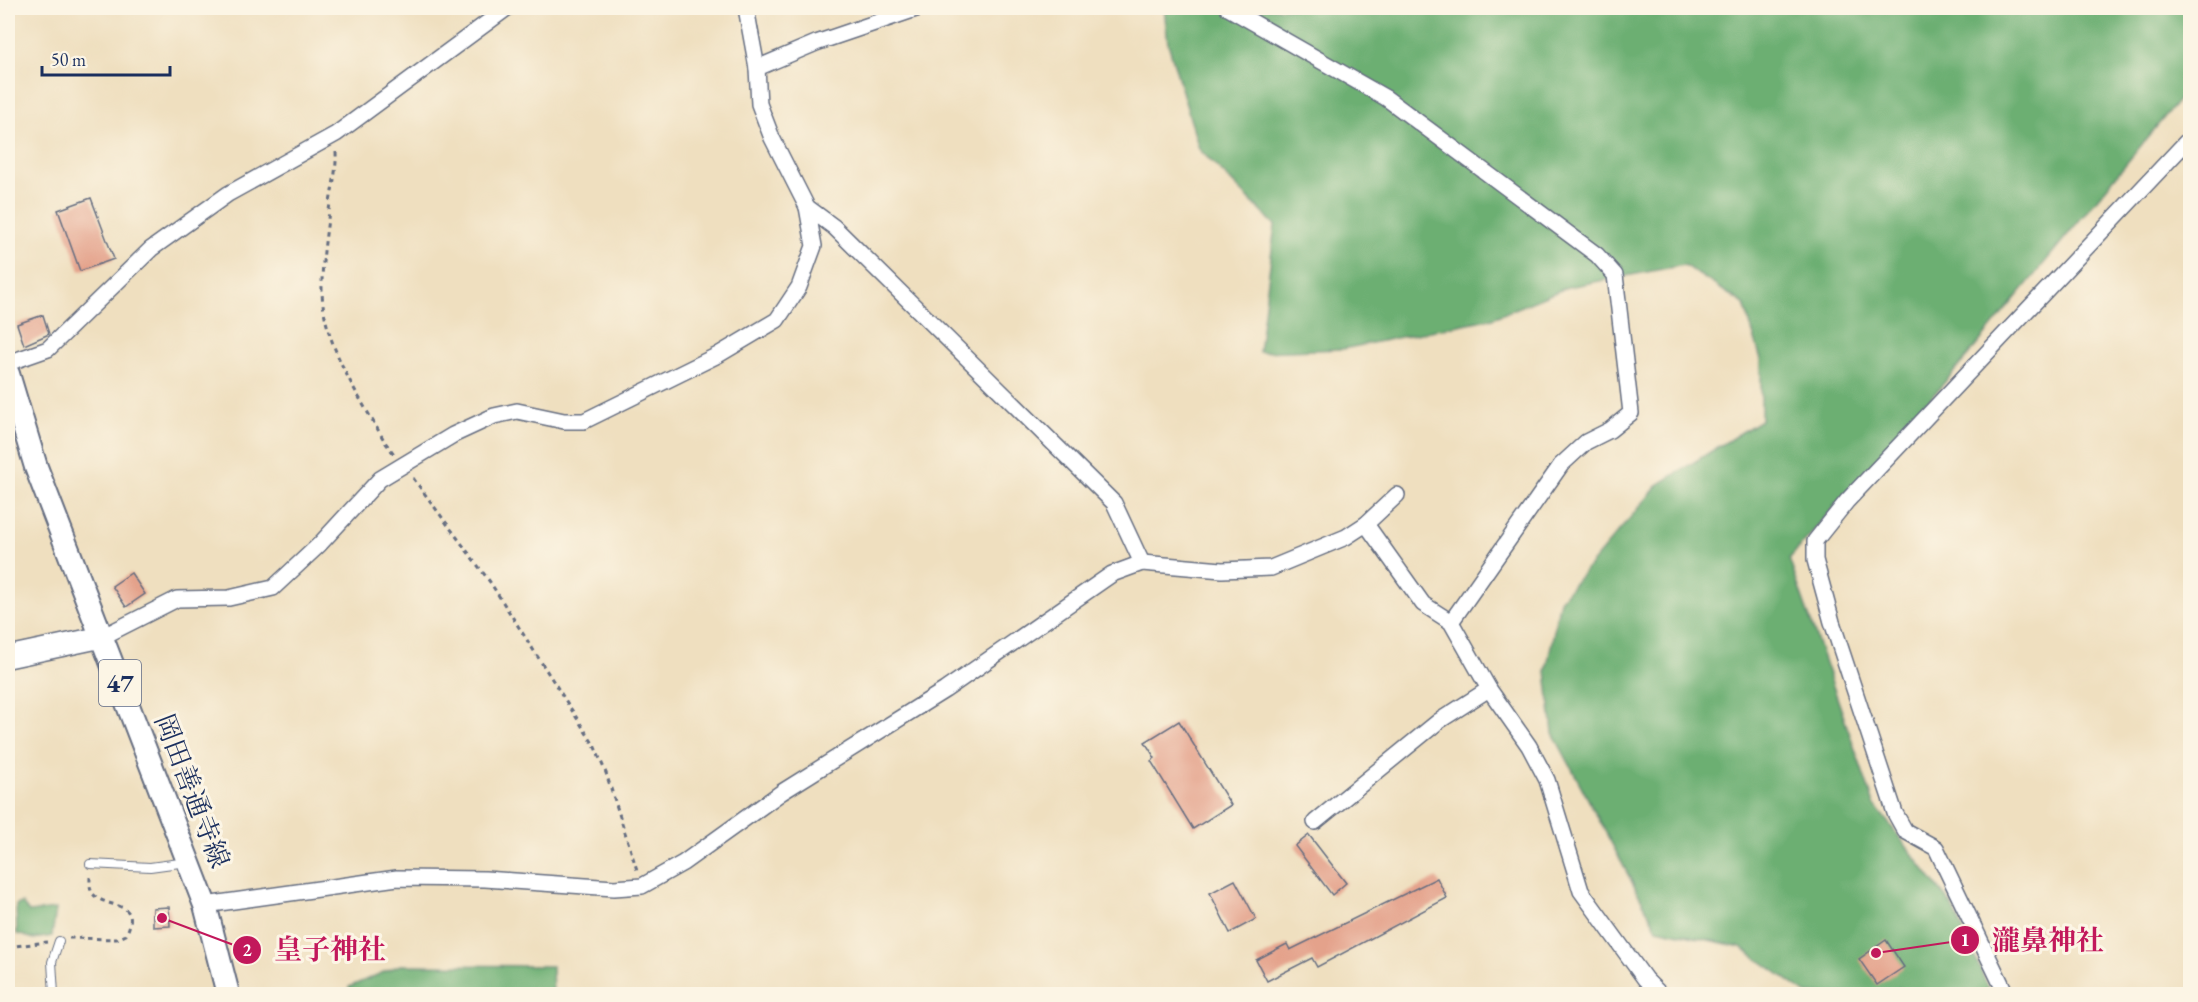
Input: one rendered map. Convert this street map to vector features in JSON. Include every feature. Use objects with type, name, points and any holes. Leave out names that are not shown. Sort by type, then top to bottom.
[{"type":"main road","name":"岡田善通寺線","points":[[8,374],[36,466],[205,905],[228,994]]},
{"type":"street","points":[[8,363],[48,349],[151,249],[228,194],[336,134],[507,8]]},
{"type":"street","points":[[8,657],[102,637],[177,599],[229,598],[273,588],[319,545],[380,478],[453,435],[494,416],[517,411],[564,421],[584,422],[718,355],[777,320],[800,287],[814,246],[807,207],[772,138],[759,104],[757,68],[746,8]]},
{"type":"street","points":[[757,68],[816,43],[919,8]]},
{"type":"street","points":[[1228,8],[1386,98],[1597,255],[1615,275],[1631,413],[1610,430],[1586,442],[1561,465],[1451,622]]},
{"type":"street","points":[[2006,994],[1936,848],[1905,831],[1895,813],[1832,622],[1815,560],[1815,541],[1847,501],[2190,138]]},
{"type":"street","points":[[807,207],[834,227],[1114,503],[1142,563]]},
{"type":"street","points":[[205,905],[397,878],[484,879],[614,888],[642,886],[683,863],[782,792],[945,690],[1103,580],[1142,563],[1222,570],[1271,568],[1346,537],[1366,524],[1397,495]]},
{"type":"street","points":[[1366,524],[1423,604],[1451,622],[1489,689],[1529,746],[1547,780],[1581,891],[1645,979],[1660,994]]},
{"type":"street","points":[[1315,822],[1439,722],[1489,689]]},
{"type":"lane","points":[[90,864],[150,867],[188,862]]},
{"type":"lane","points":[[54,994],[52,962],[59,941]]},
{"type":"path","points":[[336,134],[337,171],[329,210],[322,286],[326,321],[337,356],[385,442],[398,459]]},
{"type":"path","points":[[412,477],[490,582],[594,745],[606,773],[642,886]]},
{"type":"path","points":[[8,947],[59,941],[73,937],[117,939],[126,935],[131,925],[130,915],[125,908],[94,896],[90,889],[90,864]]},
{"type":"path","points":[[1902,990],[1905,994]]},
{"type":"green space","points":[[1164,8],[2190,8],[2190,86],[1967,357],[1789,559],[1874,804],[1953,907],[1991,994],[1807,994],[1741,947],[1657,929],[1553,733],[1546,671],[1560,600],[1659,484],[1761,420],[1761,359],[1744,304],[1684,265],[1568,287],[1493,318],[1343,349],[1259,352],[1275,225],[1199,149],[1168,43]]},
{"type":"green space","points":[[22,903],[29,912],[56,909],[52,936],[34,939],[17,934],[16,905]]},
{"type":"green space","points":[[400,965],[552,966],[553,994],[349,994],[349,987]]},
{"type":"building","points":[[91,198],[114,259],[80,271],[58,210]]},
{"type":"building","points":[[43,315],[49,334],[24,345],[17,324]]},
{"type":"building","points":[[131,573],[145,594],[126,607],[112,586]]},
{"type":"building","points":[[1179,721],[1231,805],[1193,829],[1151,761],[1155,758],[1145,742]]},
{"type":"building","points":[[1309,835],[1346,883],[1332,895],[1295,846]]},
{"type":"building","points":[[1437,878],[1447,898],[1317,967],[1312,958],[1267,981],[1256,960],[1287,944],[1290,950]]},
{"type":"building","points":[[1235,880],[1256,919],[1230,933],[1210,893]]},
{"type":"building","points":[[169,907],[170,926],[153,927],[153,908]]},
{"type":"building","points":[[1886,940],[1904,967],[1877,985],[1859,959]]},
{"type":"place","name":"皇子神社","points":[[162,918]]},
{"type":"place","name":"瀧鼻神社","points":[[1876,953]]}]
